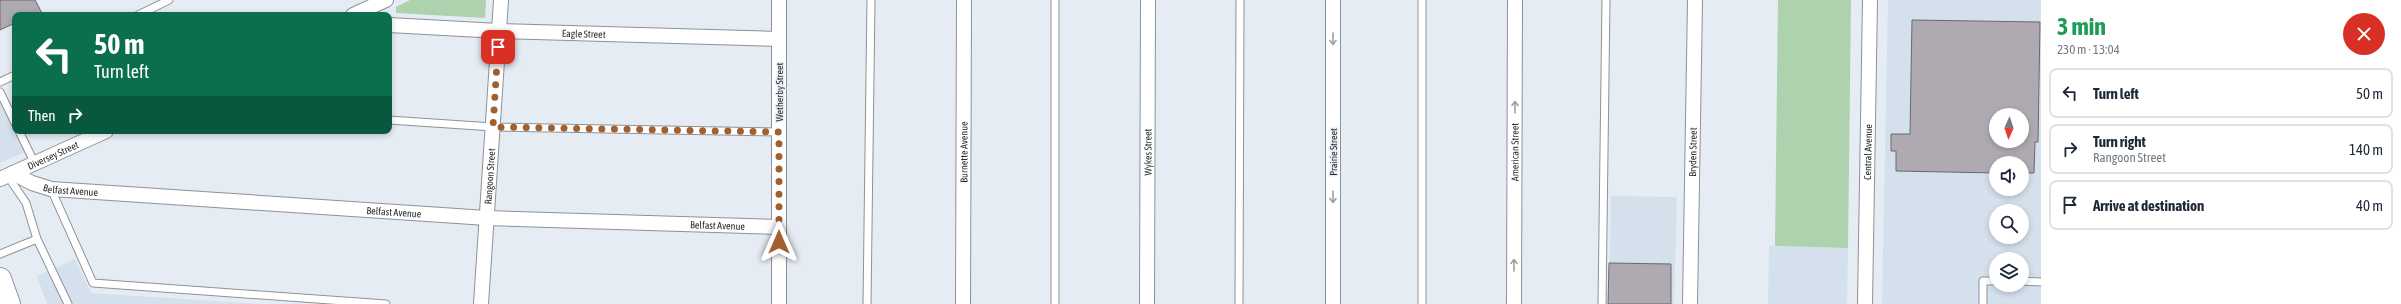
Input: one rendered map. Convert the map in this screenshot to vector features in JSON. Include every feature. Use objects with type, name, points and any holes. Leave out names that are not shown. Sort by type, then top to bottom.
[{"type":"main road","points":[[0,279],[9,304]]},
{"type":"street","points":[[360,12],[386,0]]},
{"type":"street","name":"Rangoon Street","points":[[482,304],[501,0]]},
{"type":"street","name":"Wetherby Street","points":[[779,0],[779,304]]},
{"type":"street","name":"Burnette Avenue","points":[[963,304],[964,0]]},
{"type":"street","name":"Wykes Street","points":[[1147,304],[1148,0]]},
{"type":"street","name":"Prairie Street","points":[[1333,0],[1333,304]]},
{"type":"street","name":"American Street","points":[[1514,304],[1515,0]]},
{"type":"street","name":"Bryden Street","points":[[1690,304],[1694,0]]},
{"type":"street","name":"Central Avenue","points":[[1865,304],[1870,0]]},
{"type":"street","name":"Eagle Street","points":[[392,25],[499,31],[779,39]]},
{"type":"street","name":"Diversey Street","points":[[7,176],[100,134]]},
{"type":"street","name":"Belfast Avenue","points":[[7,176],[51,189],[487,218],[779,227]]},
{"type":"lane","points":[[144,12],[169,0]]},
{"type":"lane","points":[[867,304],[871,0]]},
{"type":"lane","points":[[1055,0],[1055,304]]},
{"type":"lane","points":[[1239,304],[1240,0]]},
{"type":"lane","points":[[1422,0],[1422,304]]},
{"type":"lane","points":[[1602,304],[1606,0]]},
{"type":"lane","points":[[0,82],[12,76]]},
{"type":"lane","points":[[0,92],[12,117]]},
{"type":"lane","points":[[392,120],[493,127],[779,132]]},
{"type":"lane","points":[[20,134],[35,164]]},
{"type":"lane","points":[[7,176],[26,203],[37,239],[68,304]]},
{"type":"lane","points":[[51,189],[93,283],[386,304]]},
{"type":"lane","points":[[0,254],[37,239]]},
{"type":"lane","points":[[1983,304],[1983,281],[1989,281]]},
{"type":"lane","points":[[2029,281],[2041,282]]},
{"type":"shaded area","points":[[1888,0],[2041,0],[2041,304],[1882,304]]},
{"type":"shaded area","points":[[0,99],[12,124],[12,134],[17,134],[25,152],[0,163]]},
{"type":"shaded area","points":[[1611,196],[1677,197],[1674,304],[1609,304]]},
{"type":"shaded area","points":[[1769,246],[1848,248],[1847,304],[1768,304]]},
{"type":"shaded area","points":[[75,259],[91,293],[259,304],[47,304],[37,276]]},
{"type":"green space","points":[[410,0],[486,0],[485,18],[396,13],[396,7]]},
{"type":"green space","points":[[1778,0],[1851,0],[1848,248],[1775,246]]},
{"type":"building","points":[[0,0],[35,0],[41,12],[12,12],[12,24],[0,30]]},
{"type":"building","points":[[1912,20],[2040,22],[2038,142],[2035,142],[2034,173],[2029,173],[2029,156],[1989,156],[1989,173],[1896,171],[1896,151],[1891,151],[1891,134],[1910,134]]},
{"type":"building","points":[[1609,263],[1671,264],[1671,304],[1608,304]]},
{"type":"route","points":[[498,47],[493,127],[779,132],[779,242]]}]
